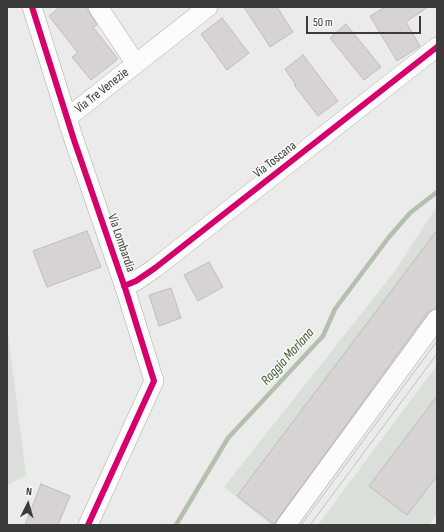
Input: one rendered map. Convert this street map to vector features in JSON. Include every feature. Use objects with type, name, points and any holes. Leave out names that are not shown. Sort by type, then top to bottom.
[{"type":"street","name":"Via Lombardia","points":[[32,7],[154,381],[88,525]]},
{"type":"street","name":"Via Tre Venezie","points":[[98,7],[136,64]]},
{"type":"street","name":"Via Tre Venezie","points":[[67,118],[208,7]]},
{"type":"street","name":"Via Toscana","points":[[124,286],[136,281],[155,268],[437,47]]},
{"type":"street","points":[[286,525],[437,319]]},
{"type":"shaded area","points":[[437,206],[437,327],[293,525],[271,525],[224,487],[395,271]]},
{"type":"shaded area","points":[[7,326],[26,475],[7,486]]},
{"type":"shaded area","points":[[437,365],[437,515],[429,525],[318,525]]},
{"type":"building","points":[[60,7],[86,7],[97,25],[93,27],[118,59],[91,80],[72,57],[78,53],[49,16]]},
{"type":"building","points":[[244,7],[277,7],[293,32],[270,47]]},
{"type":"building","points":[[385,7],[428,7],[406,22],[420,46],[397,61],[370,16]]},
{"type":"building","points":[[222,18],[249,53],[227,70],[201,34]]},
{"type":"building","points":[[346,24],[381,67],[364,80],[330,38]]},
{"type":"building","points":[[303,55],[338,101],[318,116],[294,85],[296,85],[285,69]]},
{"type":"building","points":[[437,230],[437,305],[435,309],[428,312],[274,524],[237,496]]},
{"type":"building","points":[[87,231],[101,267],[47,287],[33,251]]},
{"type":"building","points":[[209,262],[223,287],[198,301],[184,275]]},
{"type":"building","points":[[171,288],[181,318],[159,326],[149,295]]},
{"type":"building","points":[[437,396],[437,476],[407,515],[369,486]]},
{"type":"building","points":[[41,484],[70,496],[58,525],[25,525]]},
{"type":"waterway","name":"Roggia Morlana","points":[[176,525],[228,438],[323,336],[335,309],[389,237],[410,213],[437,192]]},
{"type":"tram line","points":[[301,525],[437,341]]},
{"type":"tram line","points":[[310,525],[437,354]]},
{"type":"cycle path","points":[[32,7],[74,140],[126,291],[154,381],[88,525]]},
{"type":"cycle path","points":[[124,286],[136,281],[155,268],[437,47]]}]
